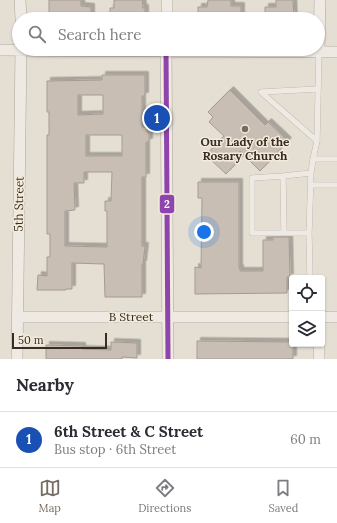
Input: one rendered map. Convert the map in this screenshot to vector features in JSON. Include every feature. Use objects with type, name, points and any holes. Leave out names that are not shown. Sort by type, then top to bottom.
[{"type":"street","points":[[20,0],[21,12]]},
{"type":"street","points":[[167,0],[167,12]]},
{"type":"street","points":[[320,0],[320,12]]},
{"type":"street","points":[[0,50],[12,50]]},
{"type":"street","points":[[325,52],[337,52]]},
{"type":"street","name":"5th Street","points":[[17,359],[21,56]]},
{"type":"street","points":[[166,56],[168,359]]},
{"type":"street","name":"B Street","points":[[17,317],[289,316]]},
{"type":"street","points":[[325,317],[337,317]]},
{"type":"street","points":[[319,347],[319,359]]},
{"type":"lane","points":[[310,275],[311,173],[317,141],[319,56]]},
{"type":"lane","points":[[317,141],[261,92],[318,89]]},
{"type":"lane","points":[[313,159],[337,159]]},
{"type":"lane","points":[[310,233],[252,233],[252,178],[311,173]]},
{"type":"lane","points":[[283,176],[284,233]]},
{"type":"lane","points":[[311,185],[337,185]]},
{"type":"building","points":[[49,0],[81,0],[81,6],[91,7],[91,12],[49,12]]},
{"type":"building","points":[[114,0],[142,0],[145,12],[110,12],[110,8],[114,8]]},
{"type":"building","points":[[208,0],[231,0],[231,6],[241,6],[241,12],[198,12],[198,7],[207,7]]},
{"type":"building","points":[[276,0],[293,0],[294,12],[265,12],[265,7],[276,7]]},
{"type":"building","points":[[102,75],[145,75],[145,96],[142,96],[142,127],[147,127],[147,132],[149,132],[149,142],[146,142],[146,177],[142,177],[142,246],[145,246],[142,264],[142,297],[105,297],[104,264],[72,263],[72,289],[37,290],[38,275],[47,276],[47,257],[50,257],[50,234],[47,234],[47,135],[49,135],[49,112],[47,112],[47,81],[102,80]],"holes":[[[78,95],[103,95],[103,114],[78,115]],[[86,135],[122,135],[122,156],[86,156]],[[84,172],[112,172],[111,201],[105,201],[105,211],[107,211],[107,247],[65,246],[65,211],[75,210],[74,183],[84,183]]]},
{"type":"building","points":[[230,90],[265,125],[268,122],[288,141],[260,171],[240,151],[240,159],[226,174],[206,155],[224,136],[209,122],[213,117],[208,112]]},
{"type":"building","points":[[198,182],[239,182],[240,271],[263,271],[263,240],[273,240],[273,237],[289,237],[290,275],[287,277],[287,293],[195,294],[195,267],[201,268],[202,198],[198,198]]},
{"type":"building","points":[[197,341],[289,342],[289,347],[293,347],[293,359],[197,359]]},
{"type":"building","points":[[111,342],[137,343],[137,358],[46,359],[46,345],[82,346],[82,349],[111,350]]},
{"type":"transit line","name":"2","points":[[166,56],[168,359]]},
{"type":"place","name":"6th Street & C Street","points":[[157,118]]},
{"type":"place","name":"Our Lady of the Rosary Church","points":[[245,129]]}]
